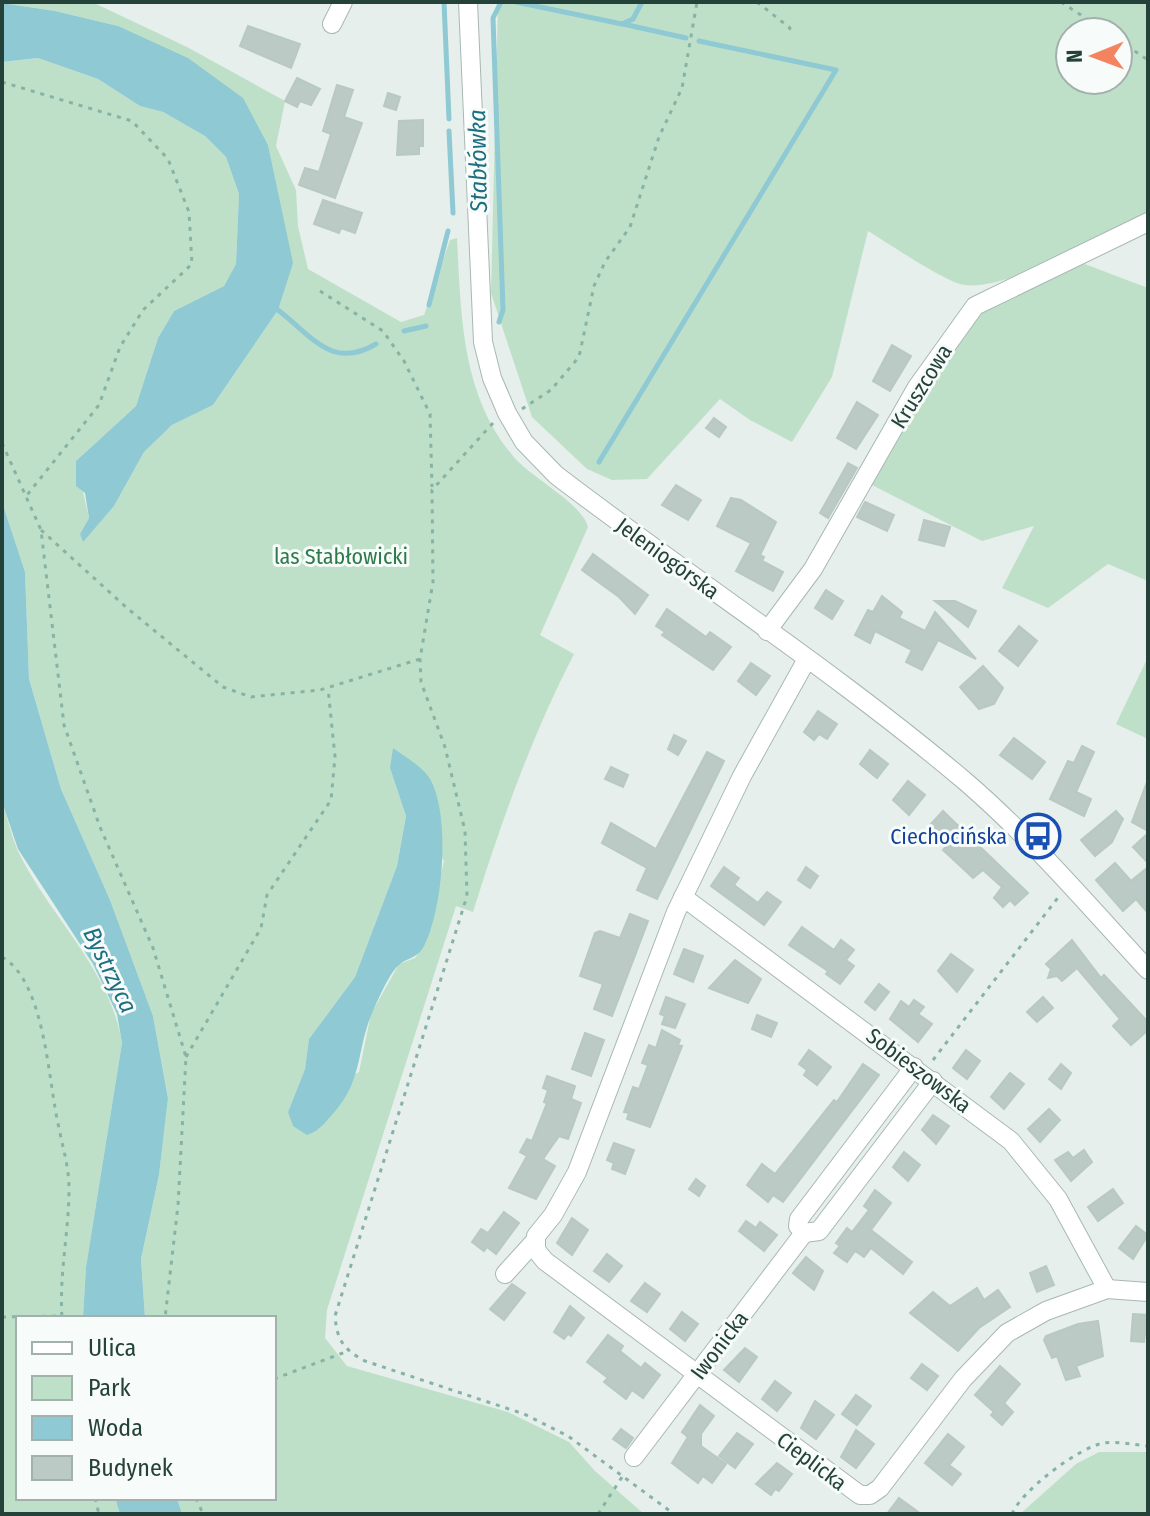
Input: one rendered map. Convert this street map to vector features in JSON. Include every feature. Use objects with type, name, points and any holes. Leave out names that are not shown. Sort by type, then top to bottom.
[{"type":"street","points":[[332,24],[343,2]]},
{"type":"street","name":"Jeleniogórska","points":[[468,2],[480,320],[492,378],[524,442],[556,475],[807,659],[966,782],[1036,849],[1148,970]]},
{"type":"street","name":"Kruszcowa","points":[[767,631],[813,569],[917,387],[975,306],[1148,222]]},
{"type":"street","points":[[505,1274],[553,1215],[582,1159],[683,897],[742,776],[807,659]]},
{"type":"street","name":"Sobieszowska","points":[[683,897],[924,1073],[1011,1141],[1036,1170],[1072,1222],[1107,1289]]},
{"type":"street","name":"Iwonicka","points":[[628,1467],[804,1233],[819,1231],[924,1073]]},
{"type":"street","name":"Cieplicka","points":[[534,1242],[543,1260],[849,1489],[870,1495],[881,1487],[993,1346],[1046,1311],[1107,1289],[1148,1292]]},
{"type":"path","points":[[523,418],[518,409],[551,390],[579,357],[594,286],[605,262],[630,227],[659,137],[682,88],[697,2]]},
{"type":"path","points":[[757,2],[790,28],[788,32]]},
{"type":"path","points":[[1061,2],[1082,16]]},
{"type":"path","points":[[2,82],[132,121],[168,159],[189,212],[190,225],[192,264],[143,310],[120,347],[99,405],[27,495]]},
{"type":"path","points":[[320,291],[383,331],[404,361],[430,414],[433,582],[420,659],[421,682],[445,747],[465,831],[467,896],[335,1316],[337,1337],[348,1351],[365,1361],[524,1414],[628,1467],[674,1514]]},
{"type":"path","points":[[432,490],[499,418]]},
{"type":"path","points":[[2,443],[41,530],[64,725],[100,827],[153,948],[186,1057],[178,1205],[165,1316]]},
{"type":"path","points":[[41,530],[127,608],[223,687],[251,697],[328,688],[420,659]]},
{"type":"path","points":[[186,1057],[261,928],[267,895],[331,800],[335,757],[328,688]]},
{"type":"path","points":[[924,1073],[1063,892]]},
{"type":"path","points":[[2,957],[14,964],[40,1019],[59,1129],[67,1153],[69,1191],[61,1265],[62,1316]]},
{"type":"path","points":[[276,1378],[348,1351]]},
{"type":"path","points":[[1012,1514],[1043,1478],[1080,1454],[1104,1443],[1148,1446]]},
{"type":"path","points":[[598,1514],[628,1467]]},
{"type":"green space","name":"las Stabłowicki","points":[[92,2],[187,47],[285,101],[276,146],[296,190],[298,226],[308,269],[401,322],[424,315],[450,240],[457,238],[467,353],[483,407],[513,456],[576,509],[588,527],[540,635],[574,654],[518,781],[473,912],[456,906],[327,1310],[325,1338],[347,1366],[508,1412],[569,1442],[595,1471],[644,1514],[182,1514],[178,1500],[276,1500],[276,1316],[145,1316],[141,1259],[159,1175],[168,1097],[153,1016],[110,900],[61,789],[29,679],[25,572],[2,502],[2,62],[38,58],[98,79],[140,106],[163,112],[205,136],[226,157],[239,194],[236,264],[224,286],[174,311],[158,338],[136,406],[76,461],[89,518],[80,534],[83,541],[114,506],[144,452],[172,425],[213,405],[278,310],[284,224],[268,145],[118,26],[55,11],[2,3]],"holes":[[[390,768],[444,861],[424,945],[415,958],[399,964],[371,1014],[359,1072],[288,1112],[305,1069],[309,1039],[355,977],[397,866],[406,816]]]},
{"type":"green space","points":[[498,2],[1148,2],[1148,215],[1057,260],[984,285],[956,283],[868,231],[832,377],[792,442],[750,420],[720,399],[647,479],[612,480],[587,469],[532,417],[491,293]]},
{"type":"green space","points":[[1082,263],[1148,288],[1148,581],[1108,564],[1048,608],[1002,588],[1034,526],[982,541],[868,483],[978,312]]},
{"type":"green space","points":[[1148,657],[1148,739],[1116,724]]},
{"type":"green space","points":[[2,802],[17,849],[30,874],[105,990],[122,1043],[86,1267],[83,1316],[16,1316],[16,1500],[116,1500],[120,1514],[2,1514]]},
{"type":"green space","points":[[1099,1452],[1148,1452],[1148,1514],[1020,1514],[1076,1464]]},
{"type":"water","points":[[2,3],[55,11],[118,26],[188,58],[243,98],[268,145],[293,263],[278,310],[213,405],[172,425],[144,452],[114,506],[83,542],[80,534],[89,518],[85,493],[76,486],[76,461],[136,406],[158,338],[174,311],[224,286],[236,264],[239,194],[226,157],[205,136],[163,112],[140,106],[98,79],[38,58],[2,62]]},
{"type":"water","name":"Bystrzyca","points":[[2,502],[25,572],[29,679],[61,789],[110,900],[153,1016],[168,1098],[159,1175],[141,1259],[145,1316],[83,1316],[86,1267],[122,1043],[117,1014],[93,964],[18,849],[2,802]]},
{"type":"water","points":[[393,748],[427,775],[437,795],[441,815],[442,862],[436,910],[422,950],[396,968],[381,993],[367,1026],[349,1090],[325,1123],[307,1135],[293,1126],[288,1112],[305,1069],[309,1039],[355,977],[397,866],[406,816],[390,768]]},
{"type":"water","points":[[116,1500],[178,1500],[182,1514],[120,1514]]},
{"type":"building","points":[[248,26],[300,44],[291,68],[240,46]]},
{"type":"building","points":[[297,78],[320,89],[311,105],[300,101],[297,107],[285,101]]},
{"type":"building","points":[[337,85],[353,90],[344,117],[362,123],[335,198],[299,185],[305,168],[319,172],[331,134],[323,131]]},
{"type":"building","points":[[388,93],[400,97],[396,110],[384,106]]},
{"type":"building","points":[[423,120],[423,146],[419,146],[419,154],[397,155],[399,121]]},
{"type":"building","points":[[323,200],[362,213],[355,233],[341,228],[339,233],[314,224]]},
{"type":"building","points":[[892,345],[911,356],[890,391],[873,381]]},
{"type":"building","points":[[857,402],[878,415],[856,449],[837,438]]},
{"type":"building","points":[[714,418],[726,427],[719,437],[706,428]]},
{"type":"building","points":[[848,463],[857,468],[828,518],[820,513]]},
{"type":"building","points":[[676,485],[701,500],[688,520],[662,505]]},
{"type":"building","points":[[731,498],[741,500],[776,522],[760,555],[764,557],[762,561],[783,572],[773,591],[736,571],[751,543],[717,526]]},
{"type":"building","points":[[865,502],[894,515],[887,531],[857,517]]},
{"type":"building","points":[[924,520],[950,527],[944,546],[919,540]]},
{"type":"building","points":[[593,554],[648,595],[635,614],[619,597],[582,570]]},
{"type":"building","points":[[826,590],[843,601],[832,619],[815,608]]},
{"type":"building","points":[[882,596],[902,612],[899,618],[925,631],[935,612],[976,659],[938,640],[922,670],[906,662],[912,650],[875,631],[870,643],[855,635],[868,610],[873,612]]},
{"type":"building","points":[[935,601],[955,601],[976,611],[968,627]]},
{"type":"building","points":[[667,609],[706,637],[710,632],[731,647],[713,670],[662,635],[665,632],[656,626]]},
{"type":"building","points":[[1019,626],[1037,641],[1018,666],[999,651]]},
{"type":"building","points":[[751,663],[770,676],[756,695],[738,681]]},
{"type":"building","points":[[983,666],[1003,688],[994,704],[979,709],[960,687]]},
{"type":"building","points":[[818,711],[837,724],[827,739],[819,734],[814,740],[804,732]]},
{"type":"building","points":[[674,735],[686,741],[678,755],[668,749]]},
{"type":"building","points":[[1014,738],[1045,762],[1032,779],[1000,755]]},
{"type":"building","points":[[1082,746],[1094,752],[1076,792],[1091,799],[1084,816],[1050,799],[1068,761],[1074,763]]},
{"type":"building","points":[[870,750],[888,764],[877,778],[860,764]]},
{"type":"building","points":[[707,752],[724,761],[657,899],[637,890],[647,868],[602,843],[611,823],[656,849]]},
{"type":"building","points":[[611,767],[628,775],[623,787],[605,779]]},
{"type":"building","points":[[908,781],[925,795],[909,815],[893,800]]},
{"type":"building","points":[[1148,782],[1148,831],[1132,822]]},
{"type":"building","points":[[943,811],[1028,893],[1015,905],[1010,900],[1003,907],[994,898],[1002,887],[983,870],[973,878],[943,850],[950,842],[931,824]]},
{"type":"building","points":[[1116,811],[1123,819],[1112,842],[1095,856],[1081,840]]},
{"type":"building","points":[[1148,833],[1148,863],[1133,847]]},
{"type":"building","points":[[1115,863],[1131,881],[1148,867],[1148,913],[1136,899],[1123,911],[1096,880]]},
{"type":"building","points":[[724,867],[739,878],[734,885],[758,903],[767,892],[781,902],[764,925],[711,886]]},
{"type":"building","points":[[806,867],[818,876],[810,888],[798,880]]},
{"type":"building","points":[[630,914],[648,921],[612,1016],[594,1009],[603,984],[580,976],[595,933],[600,931],[620,938]]},
{"type":"building","points":[[802,927],[834,950],[841,940],[854,950],[846,960],[854,966],[840,984],[826,974],[828,971],[789,945]]},
{"type":"building","points":[[1072,940],[1101,978],[1104,975],[1148,1022],[1148,1030],[1131,1045],[1113,1026],[1120,1019],[1077,968],[1062,981],[1057,976],[1048,978],[1051,969],[1046,964]]},
{"type":"building","points":[[684,949],[703,956],[693,982],[674,974]]},
{"type":"building","points":[[951,954],[973,970],[957,992],[938,971]]},
{"type":"building","points":[[735,960],[761,979],[748,1003],[709,988]]},
{"type":"building","points":[[879,984],[889,992],[875,1010],[865,1002]]},
{"type":"building","points":[[666,997],[685,1004],[675,1028],[662,1024],[665,1016],[660,1014]]},
{"type":"building","points":[[1043,997],[1053,1008],[1037,1022],[1027,1012]]},
{"type":"building","points":[[914,1000],[924,1007],[918,1014],[932,1024],[918,1042],[890,1019],[901,1001],[909,1007]]},
{"type":"building","points":[[757,1015],[777,1023],[771,1037],[752,1029]]},
{"type":"building","points":[[662,1030],[680,1040],[678,1045],[682,1046],[650,1127],[627,1119],[629,1113],[624,1112],[633,1087],[639,1089],[648,1065],[642,1063],[649,1045],[656,1048]]},
{"type":"building","points":[[585,1033],[604,1040],[591,1076],[572,1069]]},
{"type":"building","points":[[809,1050],[831,1067],[817,1085],[804,1075],[807,1070],[799,1064]]},
{"type":"building","points":[[966,1050],[980,1061],[967,1079],[953,1068]]},
{"type":"building","points":[[863,1064],[879,1075],[783,1202],[773,1195],[768,1202],[747,1185],[762,1164],[775,1174],[834,1100],[837,1102]]},
{"type":"building","points":[[1061,1064],[1071,1073],[1061,1089],[1049,1079]]},
{"type":"building","points":[[1010,1073],[1024,1084],[1004,1109],[991,1097]]},
{"type":"building","points":[[547,1076],[575,1086],[571,1099],[581,1103],[568,1139],[559,1136],[543,1159],[555,1166],[536,1199],[509,1188],[527,1156],[520,1152],[527,1139],[532,1141],[547,1103],[544,1102],[548,1090],[543,1088]]},
{"type":"building","points":[[1049,1109],[1060,1120],[1040,1142],[1028,1129]]},
{"type":"building","points":[[933,1115],[949,1126],[936,1144],[922,1130]]},
{"type":"building","points":[[614,1143],[634,1150],[625,1174],[612,1169],[614,1163],[607,1160]]},
{"type":"building","points":[[1084,1150],[1092,1162],[1071,1181],[1055,1160],[1068,1152],[1073,1158]]},
{"type":"building","points":[[904,1152],[920,1165],[908,1181],[893,1167]]},
{"type":"building","points":[[696,1179],[705,1186],[699,1196],[689,1189]]},
{"type":"building","points":[[1113,1189],[1123,1203],[1098,1221],[1088,1207]]},
{"type":"building","points":[[875,1190],[891,1203],[871,1230],[912,1262],[903,1274],[871,1248],[864,1257],[855,1251],[847,1262],[834,1253],[840,1246],[836,1243],[847,1228],[852,1232],[869,1210],[864,1206]]},
{"type":"building","points":[[504,1212],[519,1223],[496,1254],[487,1247],[484,1251],[472,1242],[481,1229],[488,1233]]},
{"type":"building","points":[[572,1218],[588,1230],[572,1255],[557,1243]]},
{"type":"building","points":[[746,1221],[756,1228],[760,1222],[777,1235],[764,1251],[739,1231]]},
{"type":"building","points":[[1136,1226],[1148,1235],[1133,1259],[1119,1248]]},
{"type":"building","points":[[607,1254],[622,1266],[609,1282],[594,1271]]},
{"type":"building","points":[[806,1257],[823,1271],[814,1290],[793,1273]]},
{"type":"building","points":[[1046,1266],[1054,1285],[1037,1292],[1030,1273]]},
{"type":"building","points":[[645,1283],[660,1294],[647,1312],[631,1301]]},
{"type":"building","points":[[512,1284],[525,1293],[504,1320],[490,1309]]},
{"type":"building","points":[[977,1288],[984,1300],[998,1290],[1010,1307],[979,1328],[958,1351],[910,1313],[933,1292],[950,1306]]},
{"type":"building","points":[[570,1306],[584,1318],[571,1336],[568,1334],[564,1339],[554,1332]]},
{"type":"building","points":[[682,1312],[698,1324],[685,1341],[670,1329]]},
{"type":"building","points":[[1133,1314],[1148,1315],[1148,1335],[1145,1334],[1144,1342],[1131,1341]]},
{"type":"building","points":[[1098,1321],[1103,1356],[1076,1366],[1080,1376],[1066,1380],[1057,1356],[1052,1358],[1044,1340],[1046,1336],[1078,1324]]},
{"type":"building","points":[[608,1335],[623,1346],[620,1351],[641,1368],[645,1363],[660,1375],[643,1398],[632,1390],[626,1399],[604,1382],[608,1378],[587,1362]]},
{"type":"building","points":[[745,1348],[757,1357],[739,1382],[724,1370]]},
{"type":"building","points":[[922,1364],[938,1376],[927,1390],[911,1378]]},
{"type":"building","points":[[1000,1366],[1020,1384],[1004,1403],[1013,1412],[1002,1425],[991,1415],[994,1412],[975,1395]]},
{"type":"building","points":[[775,1381],[791,1393],[777,1411],[762,1399]]},
{"type":"building","points":[[856,1395],[871,1406],[857,1425],[842,1414]]},
{"type":"building","points":[[815,1401],[834,1415],[816,1439],[801,1428]]},
{"type":"building","points":[[700,1405],[714,1416],[701,1434],[701,1446],[726,1464],[712,1483],[703,1476],[698,1483],[672,1463],[688,1437],[682,1432]]},
{"type":"building","points":[[621,1429],[633,1438],[626,1448],[613,1439]]},
{"type":"building","points":[[856,1430],[874,1444],[856,1468],[841,1457]]},
{"type":"building","points":[[737,1433],[753,1444],[735,1468],[719,1456]]},
{"type":"building","points":[[948,1434],[964,1447],[949,1465],[961,1474],[952,1485],[925,1463]]},
{"type":"building","points":[[777,1463],[792,1474],[779,1491],[775,1489],[771,1495],[756,1484]]},
{"type":"building","points":[[899,1498],[921,1514],[887,1514]]},
{"type":"waterway","points":[[444,2],[449,119]]},
{"type":"waterway","name":"Stabłówka","points":[[499,322],[503,310],[493,18],[501,2]]},
{"type":"waterway","name":"Stabłówka","points":[[516,2],[622,24],[633,19],[642,2]]},
{"type":"waterway","points":[[623,24],[686,38]]},
{"type":"waterway","points":[[599,462],[836,70],[699,41]]},
{"type":"waterway","points":[[449,131],[453,213]]},
{"type":"waterway","points":[[429,305],[448,231]]},
{"type":"waterway","name":"Stabłówka","points":[[278,310],[313,339],[335,352],[361,351],[376,344]]},
{"type":"waterway","name":"Stabłówka","points":[[404,331],[426,326]]},
{"type":"place","name":"Ciechocińska","points":[[1038,836]]}]
